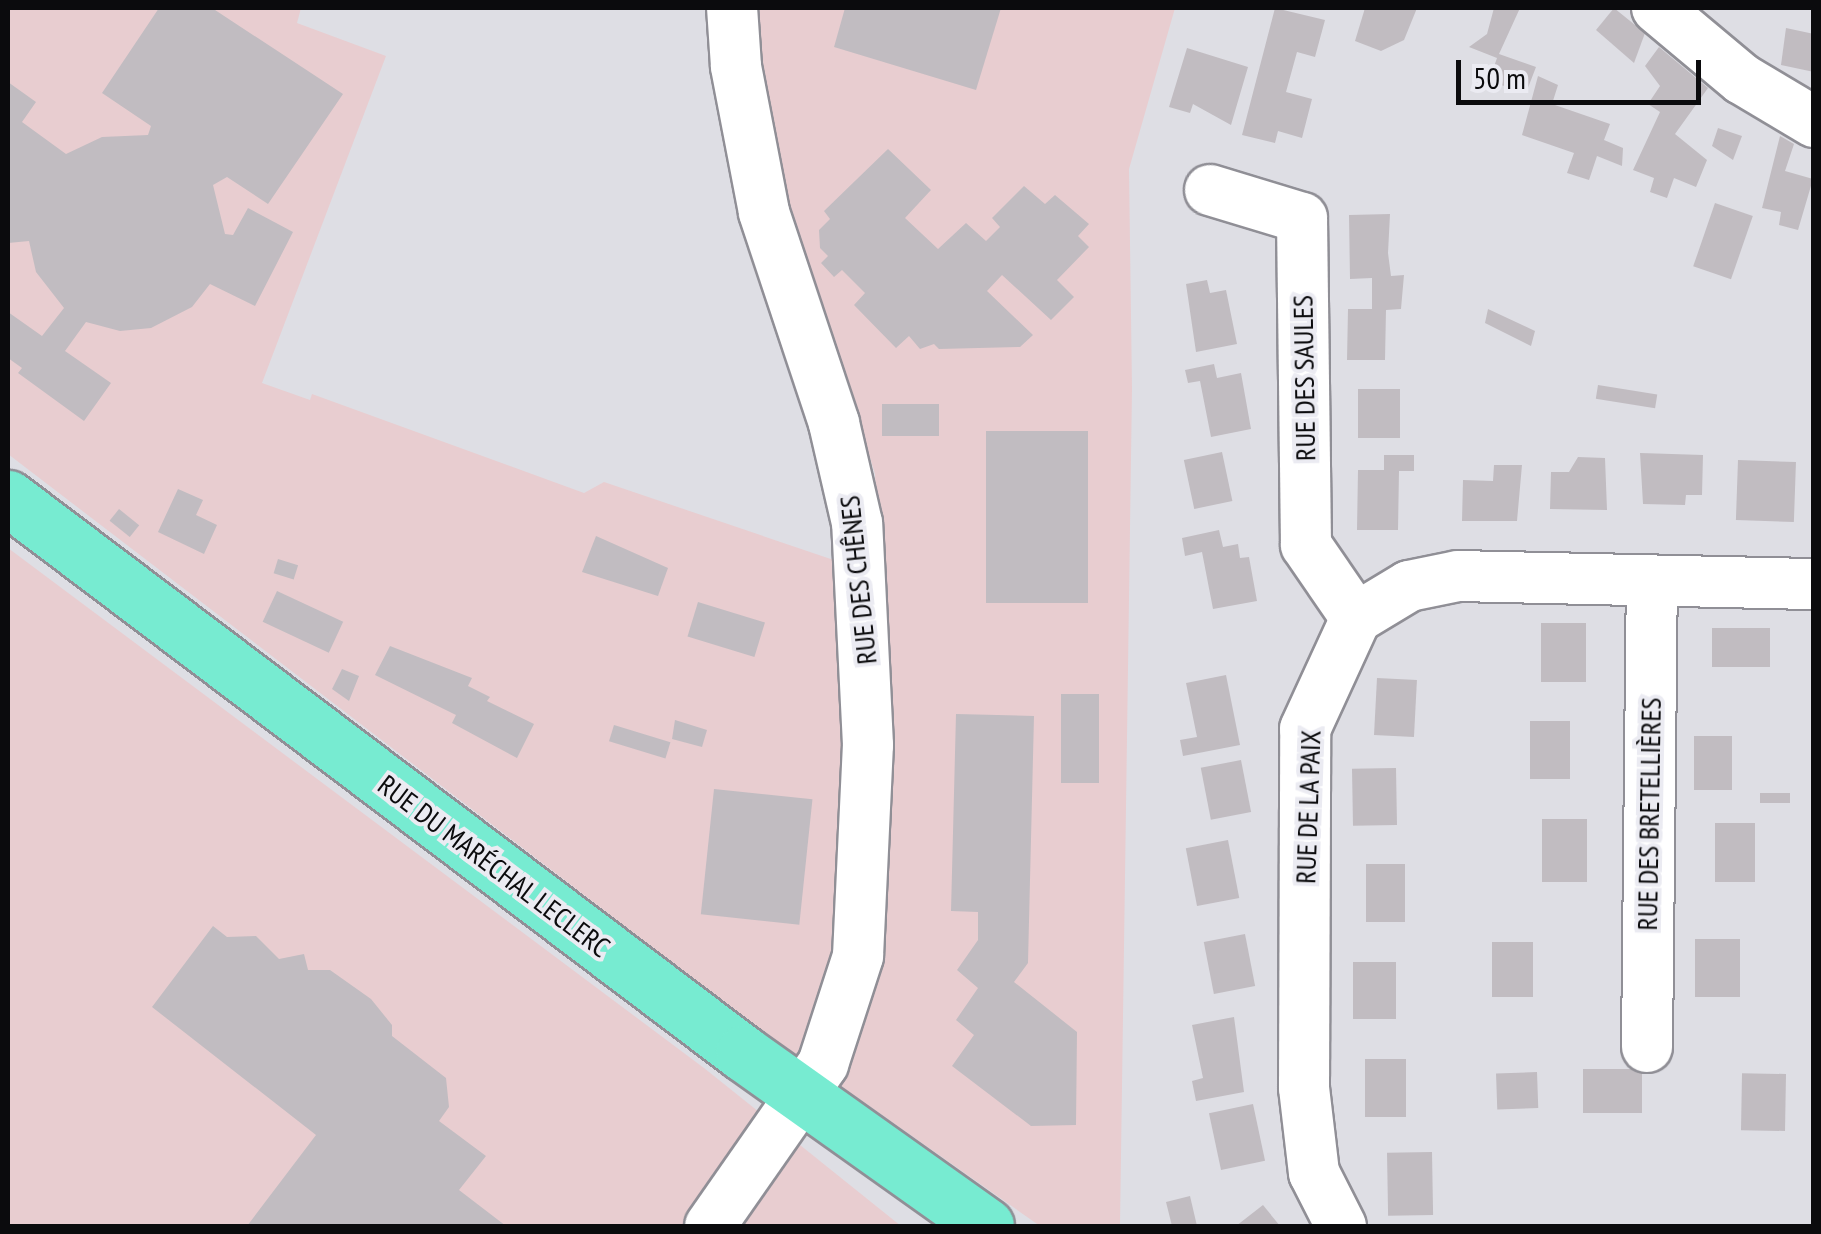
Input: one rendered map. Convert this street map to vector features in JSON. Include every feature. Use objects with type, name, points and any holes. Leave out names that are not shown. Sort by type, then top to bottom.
[{"type":"main road","name":"RUE DU MARÉCHAL LECLERC","points":[[8,498],[803,1096],[986,1226]]},
{"type":"street","name":"RUE DES CHÊNES","points":[[710,1226],[823,1064],[858,956],[866,626],[857,523],[834,422],[764,212],[736,66],[732,8]]},
{"type":"street","points":[[1657,8],[1742,79],[1814,122]]},
{"type":"street","name":"RUE DES SAULES","points":[[1210,190],[1302,218],[1306,546],[1356,618]]},
{"type":"street","points":[[1356,618],[1409,586],[1458,576],[1814,584]]},
{"type":"street","name":"RUE DES BRETELLIÈRES","points":[[1647,1046],[1652,582]]},
{"type":"street","name":"RUE DE LA PAIX","points":[[1340,1226],[1314,1173],[1304,1088],[1305,729],[1356,618]]},
{"type":"shaded area","points":[[8,8],[301,8],[297,23],[386,56],[262,383],[310,400],[312,394],[584,493],[604,482],[878,575],[875,474],[848,386],[790,247],[750,8],[1175,8],[1129,169],[1132,389],[1120,1226],[1040,1226],[754,1025],[8,454]]},
{"type":"shaded area","points":[[8,548],[704,1068],[901,1226],[8,1226]]},
{"type":"building","points":[[159,8],[212,8],[343,94],[268,204],[227,177],[213,185],[225,234],[233,235],[248,208],[293,232],[255,306],[210,284],[192,307],[151,328],[120,331],[86,322],[65,351],[111,383],[84,421],[18,373],[22,368],[8,358],[8,312],[42,336],[64,308],[36,272],[29,241],[8,243],[8,82],[36,102],[22,122],[66,154],[102,137],[148,135],[151,126],[102,93]]},
{"type":"building","points":[[845,8],[1001,8],[976,90],[834,47]]},
{"type":"building","points":[[1275,8],[1325,20],[1315,57],[1297,52],[1286,92],[1312,99],[1302,138],[1278,131],[1275,143],[1242,135]]},
{"type":"building","points":[[1365,8],[1417,8],[1404,40],[1381,51],[1355,41]]},
{"type":"building","points":[[1494,8],[1520,8],[1499,54],[1536,67],[1526,93],[1489,81],[1497,58],[1469,47],[1487,34]]},
{"type":"building","points":[[1614,8],[1645,33],[1634,63],[1596,30]]},
{"type":"building","points":[[1786,28],[1814,34],[1814,72],[1781,65]]},
{"type":"building","points":[[1659,47],[1708,88],[1675,134],[1707,160],[1696,187],[1674,178],[1667,198],[1650,192],[1654,178],[1633,170],[1660,112],[1648,104],[1660,86],[1645,66]]},
{"type":"building","points":[[1187,48],[1248,67],[1231,125],[1193,104],[1190,113],[1169,107]]},
{"type":"building","points":[[1538,76],[1558,85],[1552,104],[1610,124],[1604,140],[1623,148],[1622,166],[1597,156],[1589,180],[1567,173],[1574,153],[1522,135]]},
{"type":"building","points":[[1718,128],[1742,136],[1733,160],[1712,146]]},
{"type":"building","points":[[1780,136],[1794,144],[1785,171],[1813,179],[1798,230],[1779,225],[1781,212],[1762,208]]},
{"type":"building","points":[[888,149],[931,190],[905,218],[938,249],[966,223],[986,241],[1000,227],[992,218],[1024,186],[1045,204],[1055,195],[1089,224],[1078,236],[1089,247],[1057,280],[1074,297],[1051,320],[1002,275],[987,291],[1033,335],[1020,347],[939,349],[934,344],[920,349],[909,336],[896,348],[854,305],[865,293],[842,270],[834,277],[821,263],[828,256],[820,248],[819,230],[830,219],[824,211]]},
{"type":"building","points":[[1715,203],[1753,216],[1731,279],[1693,266]]},
{"type":"building","points":[[1390,214],[1391,276],[1404,275],[1401,309],[1386,310],[1385,360],[1347,360],[1348,309],[1372,309],[1372,278],[1350,279],[1349,215]]},
{"type":"building","points":[[1207,280],[1210,293],[1226,290],[1237,344],[1196,352],[1186,284]]},
{"type":"building","points":[[1488,309],[1535,331],[1531,346],[1485,323]]},
{"type":"building","points":[[1214,364],[1217,378],[1241,373],[1251,429],[1211,437],[1200,381],[1188,383],[1185,370]]},
{"type":"building","points":[[1598,385],[1657,394],[1655,408],[1596,399]]},
{"type":"building","points":[[1358,389],[1400,389],[1400,438],[1358,438]]},
{"type":"building","points":[[882,404],[939,404],[939,436],[882,436]]},
{"type":"building","points":[[986,431],[1088,431],[1088,603],[986,603]]},
{"type":"building","points":[[1222,452],[1232,501],[1194,509],[1184,460]]},
{"type":"building","points":[[1640,453],[1703,455],[1702,495],[1686,495],[1685,505],[1643,504]]},
{"type":"building","points":[[1384,455],[1414,455],[1414,471],[1399,471],[1398,530],[1357,530],[1358,470],[1384,470]]},
{"type":"building","points":[[1578,457],[1605,458],[1607,510],[1550,509],[1551,472],[1569,472]]},
{"type":"building","points":[[1738,460],[1796,462],[1794,522],[1736,520]]},
{"type":"building","points":[[1494,465],[1522,465],[1517,521],[1462,521],[1463,480],[1493,481]]},
{"type":"building","points":[[178,489],[203,500],[196,515],[217,525],[204,554],[158,532]]},
{"type":"building","points":[[119,509],[139,525],[130,537],[110,521]]},
{"type":"building","points":[[1219,530],[1223,547],[1238,544],[1240,558],[1249,557],[1257,601],[1213,609],[1202,552],[1185,556],[1182,538]]},
{"type":"building","points":[[596,536],[668,568],[658,596],[582,572]]},
{"type":"building","points":[[278,559],[298,565],[294,579],[274,573]]},
{"type":"building","points":[[277,591],[343,622],[329,653],[263,622]]},
{"type":"building","points":[[698,602],[765,622],[754,657],[687,636]]},
{"type":"building","points":[[1541,623],[1586,623],[1586,682],[1541,682]]},
{"type":"building","points":[[1712,628],[1770,628],[1770,667],[1712,667]]},
{"type":"building","points":[[390,646],[472,678],[468,686],[490,697],[487,701],[534,724],[517,758],[452,723],[456,715],[375,675]]},
{"type":"building","points":[[342,669],[359,676],[349,701],[332,689]]},
{"type":"building","points":[[1226,675],[1240,745],[1183,756],[1180,740],[1197,737],[1186,683]]},
{"type":"building","points":[[1377,678],[1417,680],[1414,737],[1374,735]]},
{"type":"building","points":[[1061,694],[1099,694],[1099,783],[1061,783]]},
{"type":"building","points":[[956,714],[1034,716],[1028,963],[1014,982],[1077,1032],[1076,1125],[1031,1126],[952,1066],[974,1035],[956,1020],[978,988],[957,970],[978,940],[978,912],[951,911]]},
{"type":"building","points":[[675,720],[707,730],[702,747],[672,739]]},
{"type":"building","points":[[1530,721],[1570,721],[1570,779],[1530,779]]},
{"type":"building","points":[[614,725],[670,742],[665,759],[609,741]]},
{"type":"building","points":[[1694,736],[1732,736],[1732,790],[1694,790]]},
{"type":"building","points":[[1241,760],[1251,812],[1211,820],[1201,768]]},
{"type":"building","points":[[1396,768],[1397,825],[1353,826],[1352,769]]},
{"type":"building","points":[[714,789],[812,799],[799,925],[701,914]]},
{"type":"building","points":[[1760,793],[1790,793],[1790,803],[1760,803]]},
{"type":"building","points":[[1542,819],[1587,819],[1587,882],[1542,882]]},
{"type":"building","points":[[1715,823],[1755,823],[1755,882],[1715,882]]},
{"type":"building","points":[[1228,840],[1239,898],[1197,906],[1186,848]]},
{"type":"building","points":[[1366,864],[1405,864],[1405,922],[1366,922]]},
{"type":"building","points":[[213,926],[227,937],[256,936],[279,959],[304,954],[308,970],[330,970],[371,999],[392,1025],[392,1036],[446,1078],[449,1107],[439,1121],[486,1156],[459,1190],[506,1226],[247,1226],[316,1135],[152,1007]]},
{"type":"building","points":[[1245,934],[1255,986],[1214,994],[1204,942]]},
{"type":"building","points":[[1695,939],[1740,939],[1740,997],[1695,997]]},
{"type":"building","points":[[1492,942],[1533,942],[1533,997],[1492,997]]},
{"type":"building","points":[[1353,962],[1396,962],[1396,1019],[1353,1019]]},
{"type":"building","points":[[1234,1017],[1244,1092],[1196,1101],[1192,1081],[1203,1078],[1192,1025]]},
{"type":"building","points":[[1365,1059],[1406,1059],[1406,1117],[1365,1117]]},
{"type":"building","points":[[1583,1069],[1642,1069],[1642,1113],[1583,1113]]},
{"type":"building","points":[[1537,1072],[1538,1108],[1497,1109],[1496,1073]]},
{"type":"building","points":[[1742,1073],[1786,1074],[1785,1131],[1741,1130]]},
{"type":"building","points":[[1253,1104],[1265,1161],[1221,1170],[1209,1113]]},
{"type":"building","points":[[1432,1152],[1433,1215],[1388,1216],[1387,1153]]},
{"type":"building","points":[[1190,1196],[1197,1226],[1172,1226],[1166,1202]]},
{"type":"building","points":[[1263,1205],[1280,1226],[1236,1226]]}]
